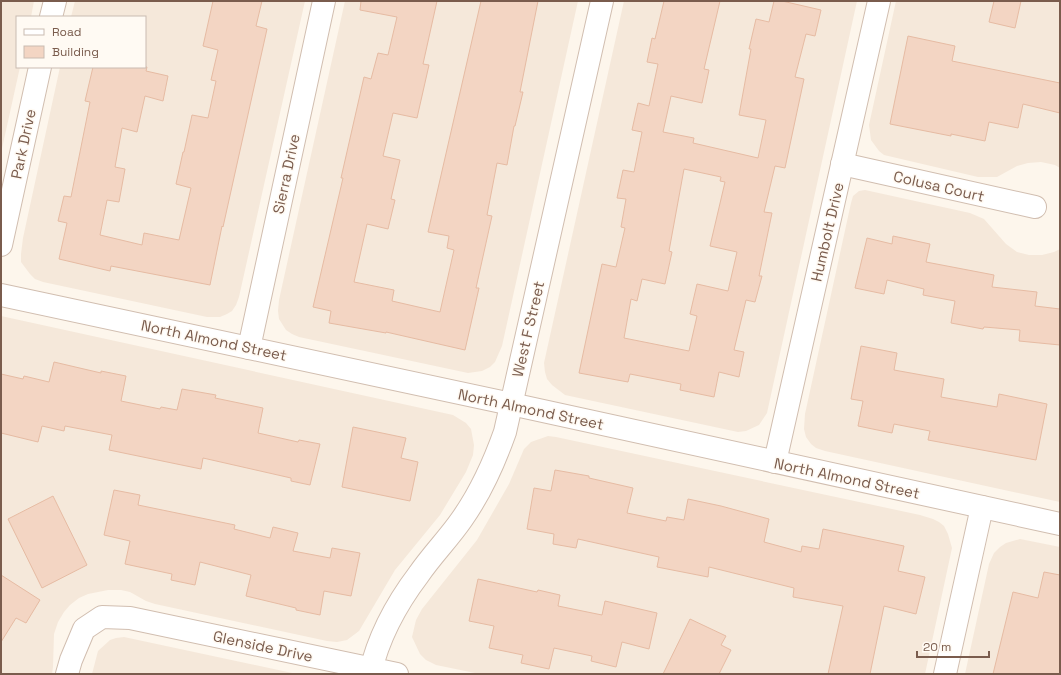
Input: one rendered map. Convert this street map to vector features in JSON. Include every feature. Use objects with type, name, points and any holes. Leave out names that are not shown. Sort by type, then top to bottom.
[{"type":"street","points":[[51,16],[55,1]]},
{"type":"street","name":"Sierra Drive","points":[[249,348],[324,1]]},
{"type":"street","name":"West F Street","points":[[371,672],[384,632],[419,574],[462,518],[484,484],[505,432],[602,1]]},
{"type":"street","name":"Humbolt Drive","points":[[775,462],[879,1]]},
{"type":"street","name":"Park Drive","points":[[1,245],[40,68]]},
{"type":"street","name":"Colusa Court","points":[[842,164],[1035,207]]},
{"type":"street","name":"North Almond Street","points":[[1,295],[511,404],[1060,524]]},
{"type":"street","points":[[945,674],[982,507]]},
{"type":"street","name":"Glenside Drive","points":[[67,674],[70,660],[84,628],[102,617],[130,618],[371,672],[397,674]]},
{"type":"shaded area","points":[[1,1],[34,1],[31,16],[16,16],[16,68],[20,68],[1,153]]},
{"type":"shaded area","points":[[75,1],[305,1],[239,297],[232,311],[227,314],[220,317],[207,317],[43,282],[35,279],[21,262],[23,238],[60,68],[146,68],[146,16],[71,16]]},
{"type":"shaded area","points":[[345,1],[578,1],[502,346],[495,362],[490,367],[482,371],[468,373],[299,337],[286,330],[279,319],[279,300]]},
{"type":"shaded area","points":[[624,1],[857,1],[767,413],[759,425],[746,431],[738,432],[565,395],[552,385],[547,379],[545,372],[544,363]]},
{"type":"shaded area","points":[[896,1],[1060,1],[1060,168],[1055,165],[1041,162],[1028,163],[1017,166],[997,177],[978,177],[884,155],[879,151],[871,140],[869,125]]},
{"type":"shaded area","points":[[865,190],[970,213],[984,219],[1006,244],[1017,252],[1029,255],[1042,255],[1060,249],[1060,502],[825,451],[816,448],[806,437],[804,429],[805,414],[851,203],[853,196],[859,191]]},
{"type":"shaded area","points":[[1,316],[453,415],[466,423],[471,429],[474,445],[473,455],[466,472],[440,515],[395,570],[359,631],[347,640],[337,642],[327,641],[155,604],[130,592],[108,590],[88,594],[79,598],[64,612],[58,622],[54,634],[52,674],[1,674]]},
{"type":"shaded area","points":[[548,436],[920,515],[939,522],[944,526],[948,534],[952,548],[925,674],[480,674],[436,665],[426,660],[420,654],[412,637],[416,620],[422,609],[477,540],[509,484],[524,449],[531,442]]},
{"type":"shaded area","points":[[1020,539],[1060,547],[1060,674],[965,674],[989,564],[994,553],[1000,547],[1006,543]]},
{"type":"shaded area","points":[[124,637],[297,674],[92,674],[98,651],[110,640]]},
{"type":"building","points":[[213,1],[262,1],[256,26],[267,29],[210,285],[111,266],[110,271],[59,259],[67,223],[58,221],[64,196],[71,197],[90,102],[85,101],[93,68],[147,67],[146,71],[168,76],[163,101],[145,96],[137,132],[122,128],[115,167],[125,169],[119,202],[107,200],[100,235],[142,245],[144,233],[179,240],[191,188],[176,184],[183,152],[192,115],[208,118],[216,81],[211,80],[218,50],[203,46]]},
{"type":"building","points":[[361,1],[437,1],[423,64],[429,65],[417,118],[393,113],[383,156],[400,160],[391,199],[395,200],[388,229],[367,224],[354,282],[394,290],[392,301],[440,312],[454,250],[447,248],[449,236],[428,232],[481,1],[538,1],[520,92],[523,92],[514,126],[507,165],[497,163],[487,215],[492,216],[476,288],[479,288],[465,350],[386,332],[329,323],[331,311],[313,307],[343,178],[341,178],[364,77],[371,79],[378,53],[388,55],[397,17],[360,10]]},
{"type":"building","points":[[664,1],[720,1],[704,69],[709,70],[702,103],[671,96],[663,132],[694,138],[693,143],[758,158],[766,120],[739,115],[751,49],[749,49],[756,19],[769,22],[774,1],[782,1],[821,10],[815,36],[806,34],[795,77],[804,79],[785,168],[775,166],[764,212],[772,213],[759,276],[762,276],[755,302],[746,300],[734,350],[744,352],[739,377],[719,372],[714,397],[680,390],[681,384],[630,374],[628,382],[579,373],[602,264],[616,267],[625,228],[621,227],[626,199],[617,198],[623,170],[634,172],[642,132],[632,130],[638,103],[649,106],[658,64],[647,62],[652,38],[655,39]],"holes":[[[684,169],[721,177],[720,181],[725,182],[710,246],[737,252],[728,291],[697,284],[690,314],[697,316],[689,351],[624,338],[631,299],[637,301],[642,279],[665,284],[672,252],[669,251]]]},
{"type":"building","points":[[994,1],[1021,1],[1015,28],[989,22]]},
{"type":"building","points":[[908,36],[955,46],[952,61],[1060,83],[1060,113],[1023,104],[1018,128],[989,122],[985,141],[890,124]]},
{"type":"building","points":[[893,236],[930,244],[926,262],[994,275],[992,287],[1037,292],[1035,306],[1060,309],[1060,345],[1019,341],[1020,330],[984,327],[983,329],[951,323],[955,301],[923,295],[924,289],[887,280],[884,294],[855,288],[867,238],[892,244]]},
{"type":"building","points":[[861,346],[897,353],[894,370],[944,379],[941,397],[997,407],[999,394],[1047,404],[1036,460],[928,440],[930,431],[894,424],[892,433],[858,426],[863,401],[851,399]]},
{"type":"building","points":[[54,362],[101,373],[101,371],[126,376],[121,401],[160,409],[161,407],[177,410],[182,389],[216,395],[215,398],[263,408],[258,433],[298,442],[299,440],[320,444],[310,485],[291,481],[291,478],[203,458],[201,469],[109,450],[112,435],[65,426],[64,431],[42,426],[38,442],[1,433],[1,374],[23,379],[24,376],[49,382]]},
{"type":"building","points":[[353,427],[406,438],[401,458],[418,462],[410,501],[342,487]]},
{"type":"building","points":[[555,470],[589,476],[589,478],[633,488],[627,513],[666,521],[667,517],[684,520],[688,499],[769,519],[764,542],[801,552],[802,546],[819,549],[823,529],[904,546],[898,571],[925,577],[916,614],[884,606],[870,674],[828,674],[843,606],[793,597],[794,588],[709,567],[708,577],[657,567],[659,557],[578,539],[576,548],[553,544],[554,534],[527,529],[534,488],[551,491]]},
{"type":"building","points":[[114,490],[140,495],[138,505],[235,525],[234,529],[270,538],[273,527],[298,533],[293,551],[330,558],[332,548],[360,553],[351,596],[324,591],[320,615],[246,596],[251,575],[200,562],[195,585],[171,580],[172,574],[125,564],[130,541],[104,535]]},
{"type":"building","points":[[53,496],[87,565],[42,588],[8,519]]},
{"type":"building","points":[[1044,572],[1060,575],[1060,674],[993,674],[1013,592],[1038,598]]},
{"type":"building","points":[[1,575],[40,600],[26,623],[16,618],[1,642]]},
{"type":"building","points":[[478,579],[537,592],[538,590],[560,595],[558,606],[602,615],[605,601],[657,613],[649,649],[622,642],[616,667],[591,661],[592,656],[554,648],[549,669],[521,663],[523,655],[489,648],[494,626],[469,621]]},
{"type":"building","points":[[690,619],[726,636],[721,645],[731,650],[719,674],[663,674]]}]
